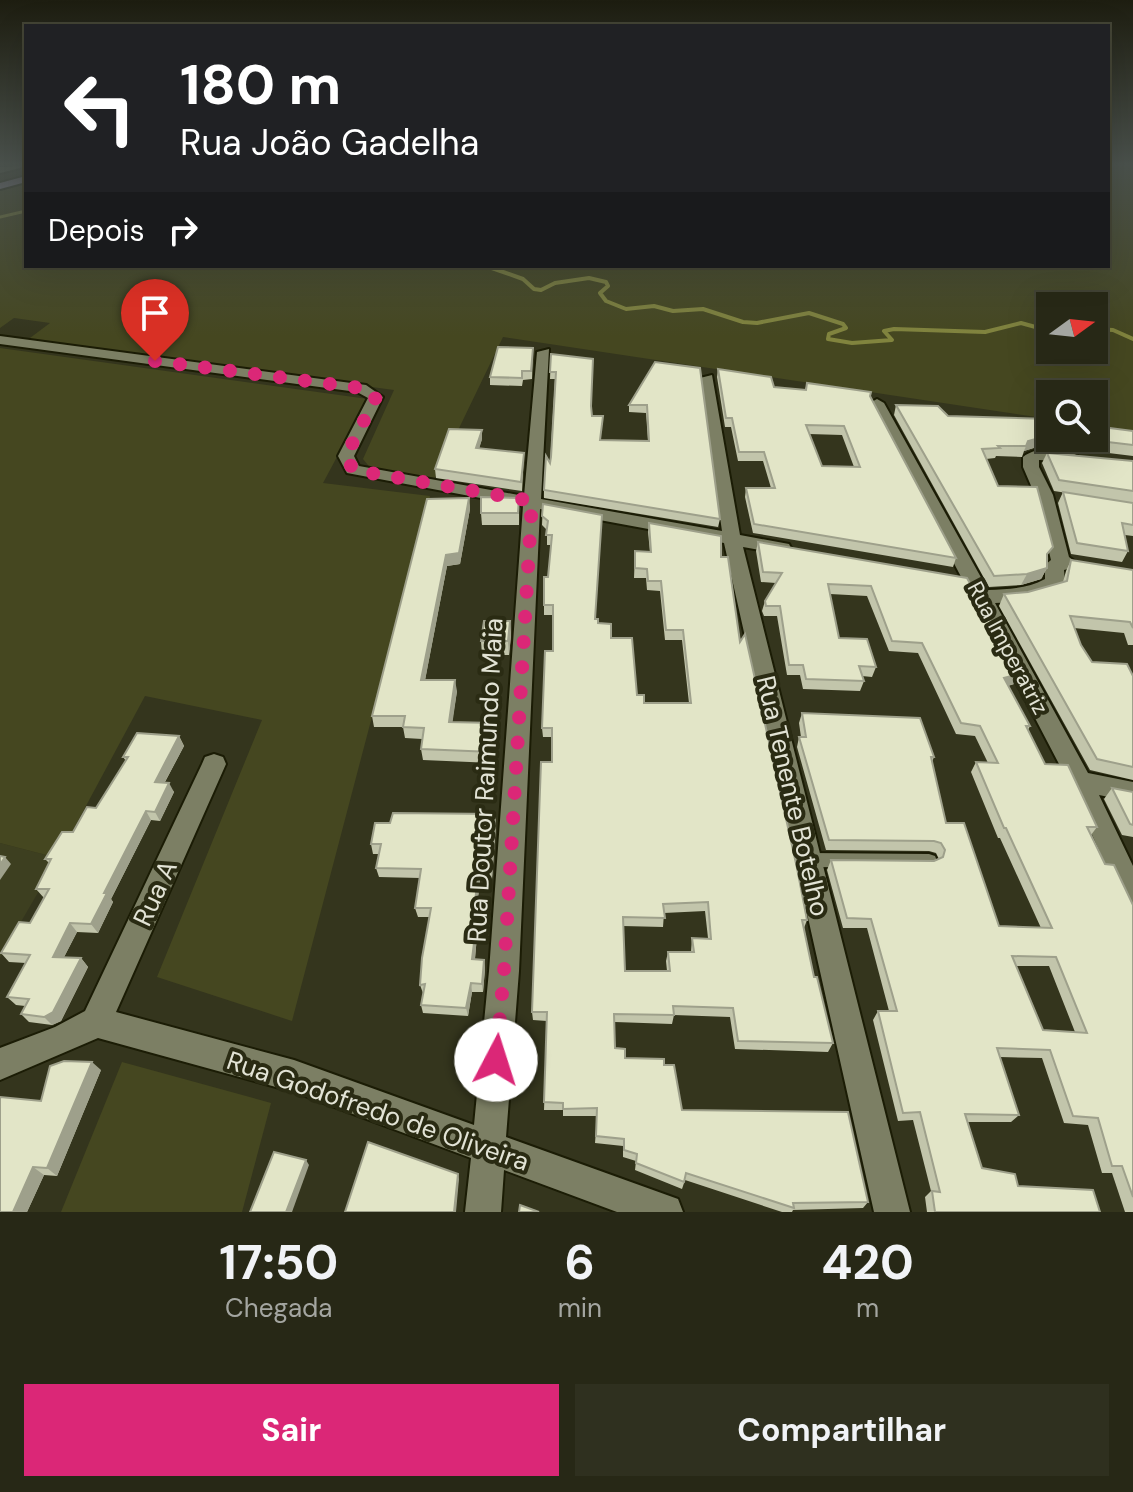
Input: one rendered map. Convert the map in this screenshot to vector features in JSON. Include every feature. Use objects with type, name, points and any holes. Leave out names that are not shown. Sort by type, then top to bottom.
[{"type":"street","points":[[0,340],[361,388],[376,397],[346,456],[353,470],[807,552]]},
{"type":"street","name":"Rua Doutor Raimundo Maia","points":[[483,1212],[504,971],[544,352]]},
{"type":"street","name":"Rua Tenente Botelho","points":[[707,378],[732,539],[892,1212]]},
{"type":"street","name":"Rua Imperatriz","points":[[877,403],[1080,781],[1133,895]]},
{"type":"street","points":[[1061,562],[1052,496],[1031,467],[1031,457],[1036,453],[1088,459]]},
{"type":"street","points":[[941,575],[976,589],[1022,594],[1053,585],[1054,565],[1061,562],[1087,565]]},
{"type":"street","name":"Rua A","points":[[96,1022],[214,764]]},
{"type":"street","points":[[1080,781],[1133,792]]},
{"type":"street","points":[[0,1064],[40,1050],[96,1022]]},
{"type":"street","name":"Rua Godofredo de Oliveira","points":[[96,1022],[294,1076],[665,1212]]},
{"type":"lane","points":[[809,860],[929,861]]},
{"type":"shaded area","points":[[0,223],[24,223],[24,268],[1110,268],[1110,223],[1133,223],[1133,432],[1108,428],[1108,380],[1036,380],[1036,417],[503,337],[435,478],[372,470],[363,459],[394,390],[26,341],[50,323],[14,318],[0,328]]},
{"type":"shaded area","points":[[0,348],[368,399],[323,483],[430,496],[292,1021],[157,977],[262,720],[145,696],[58,858],[0,843]]},
{"type":"shaded area","points":[[0,843],[58,858],[0,958]]},
{"type":"shaded area","points":[[122,1062],[271,1103],[242,1212],[61,1212]]},
{"type":"building","points":[[498,347],[533,348],[531,371],[522,371],[522,378],[490,377]]},
{"type":"building","points":[[551,354],[593,359],[591,406],[592,416],[603,416],[600,440],[649,441],[647,405],[629,405],[655,362],[700,368],[720,519],[544,490],[546,456],[550,463],[551,457],[556,372],[550,372]]},
{"type":"building","points":[[718,369],[771,377],[774,387],[806,390],[807,383],[871,392],[870,396],[956,558],[754,524],[746,488],[775,488],[764,452],[739,452],[732,418],[726,418]],"holes":[[[806,425],[844,426],[860,467],[822,466]]]},
{"type":"building","points":[[896,405],[938,406],[948,416],[1036,419],[1036,439],[1028,441],[1026,446],[982,449],[998,486],[1037,487],[1053,547],[1047,554],[1047,568],[1027,574],[994,576]]},
{"type":"building","points":[[1108,428],[1133,431],[1133,445],[1108,442]]},
{"type":"building","points":[[449,429],[482,430],[476,448],[524,453],[521,482],[435,469]]},
{"type":"building","points":[[1047,453],[1133,461],[1133,491],[1059,480]]},
{"type":"building","points":[[1063,492],[1133,503],[1133,525],[1122,523],[1128,551],[1077,543]]},
{"type":"building","points":[[481,497],[519,498],[518,513],[481,513]]},
{"type":"building","points":[[469,498],[459,553],[446,555],[421,680],[455,680],[449,722],[495,723],[492,752],[421,749],[424,728],[403,727],[405,716],[372,716],[427,499]]},
{"type":"building","points":[[543,504],[602,515],[595,619],[598,623],[611,624],[611,638],[632,638],[637,695],[644,695],[644,703],[691,703],[683,630],[666,630],[661,581],[648,581],[647,569],[635,568],[635,551],[651,552],[649,523],[721,536],[721,557],[728,557],[740,642],[745,634],[797,868],[807,920],[802,920],[814,977],[817,977],[833,1043],[738,1041],[733,1008],[673,1006],[674,1015],[614,1014],[615,1048],[625,1049],[625,1058],[664,1059],[664,1065],[674,1065],[682,1110],[848,1112],[868,1202],[793,1203],[794,1208],[686,1173],[684,1182],[636,1163],[637,1154],[624,1150],[624,1139],[596,1136],[597,1108],[563,1109],[563,1103],[544,1102],[547,1012],[532,1012],[541,762],[552,762],[552,728],[542,728],[545,651],[553,651],[553,605],[544,605],[544,577],[548,577],[552,535],[546,535],[548,521],[542,516]],"holes":[[[708,902],[711,939],[692,938],[694,952],[668,952],[670,971],[625,971],[623,917],[665,918],[663,904]]]},
{"type":"building","points":[[758,542],[967,578],[1019,674],[1004,678],[1030,726],[1026,726],[1045,764],[1068,765],[1097,827],[1087,827],[1105,864],[1114,865],[1133,905],[1133,1197],[1122,1166],[1112,1166],[1098,1118],[1073,1116],[1050,1050],[997,1048],[1019,1115],[965,1114],[982,1168],[1015,1174],[1018,1186],[1093,1190],[1100,1212],[935,1212],[932,1191],[940,1192],[920,1112],[903,1113],[878,1011],[897,1011],[871,919],[847,918],[831,860],[934,861],[943,857],[945,850],[941,843],[934,841],[829,840],[799,737],[806,737],[802,713],[920,718],[934,757],[931,757],[946,823],[964,823],[999,926],[1052,928],[976,762],[998,763],[980,726],[961,723],[922,643],[892,641],[871,586],[828,584],[839,638],[867,639],[876,667],[859,666],[864,681],[806,679],[803,665],[789,665],[780,606],[766,606],[765,601],[782,573],[763,572]],"holes":[[[1012,956],[1056,957],[1087,1033],[1043,1030]]]},
{"type":"building","points":[[1071,560],[1133,570],[1133,628],[1130,622],[1070,616],[1081,645],[1092,662],[1127,664],[1133,676],[1133,767],[1097,759],[1004,594],[1028,592],[1067,581]]},
{"type":"building","points":[[484,621],[510,621],[508,641],[481,641]]},
{"type":"building","points":[[137,733],[179,736],[155,782],[169,783],[155,812],[146,811],[91,924],[70,923],[53,957],[81,958],[53,1012],[44,1017],[21,1014],[29,999],[7,997],[30,955],[1,953],[19,922],[30,923],[49,889],[36,889],[51,859],[45,859],[62,832],[73,832],[87,807],[96,808],[128,757],[123,757]]},
{"type":"building","points":[[1112,788],[1133,792],[1133,825],[1130,824]]},
{"type":"building","points":[[393,813],[495,814],[491,870],[478,870],[473,927],[476,927],[472,959],[484,960],[482,984],[471,983],[466,1008],[421,1005],[425,984],[420,985],[422,958],[431,908],[415,908],[421,869],[376,868],[381,844],[371,844],[375,823],[390,823]]},
{"type":"building","points":[[64,1061],[92,1062],[47,1168],[33,1167],[13,1212],[0,1212],[0,1097],[41,1101],[50,1066]]},
{"type":"building","points":[[368,1142],[458,1174],[454,1212],[345,1212]]},
{"type":"building","points":[[274,1152],[306,1160],[286,1212],[250,1212]]},
{"type":"building","points":[[520,1205],[539,1212],[519,1212]]},
{"type":"waterway","points":[[492,268],[523,279],[534,289],[541,290],[555,283],[589,278],[606,282],[608,286],[600,293],[606,301],[626,309],[654,306],[673,311],[703,309],[743,322],[757,323],[809,313],[843,324],[846,328],[829,334],[828,339],[852,343],[892,340],[884,331],[894,329],[985,332],[1021,323],[1036,327]]},
{"type":"waterway","points":[[1108,330],[1133,339]]},
{"type":"route","points":[[155,361],[361,388],[376,397],[346,456],[353,470],[532,501],[496,1060]]}]
